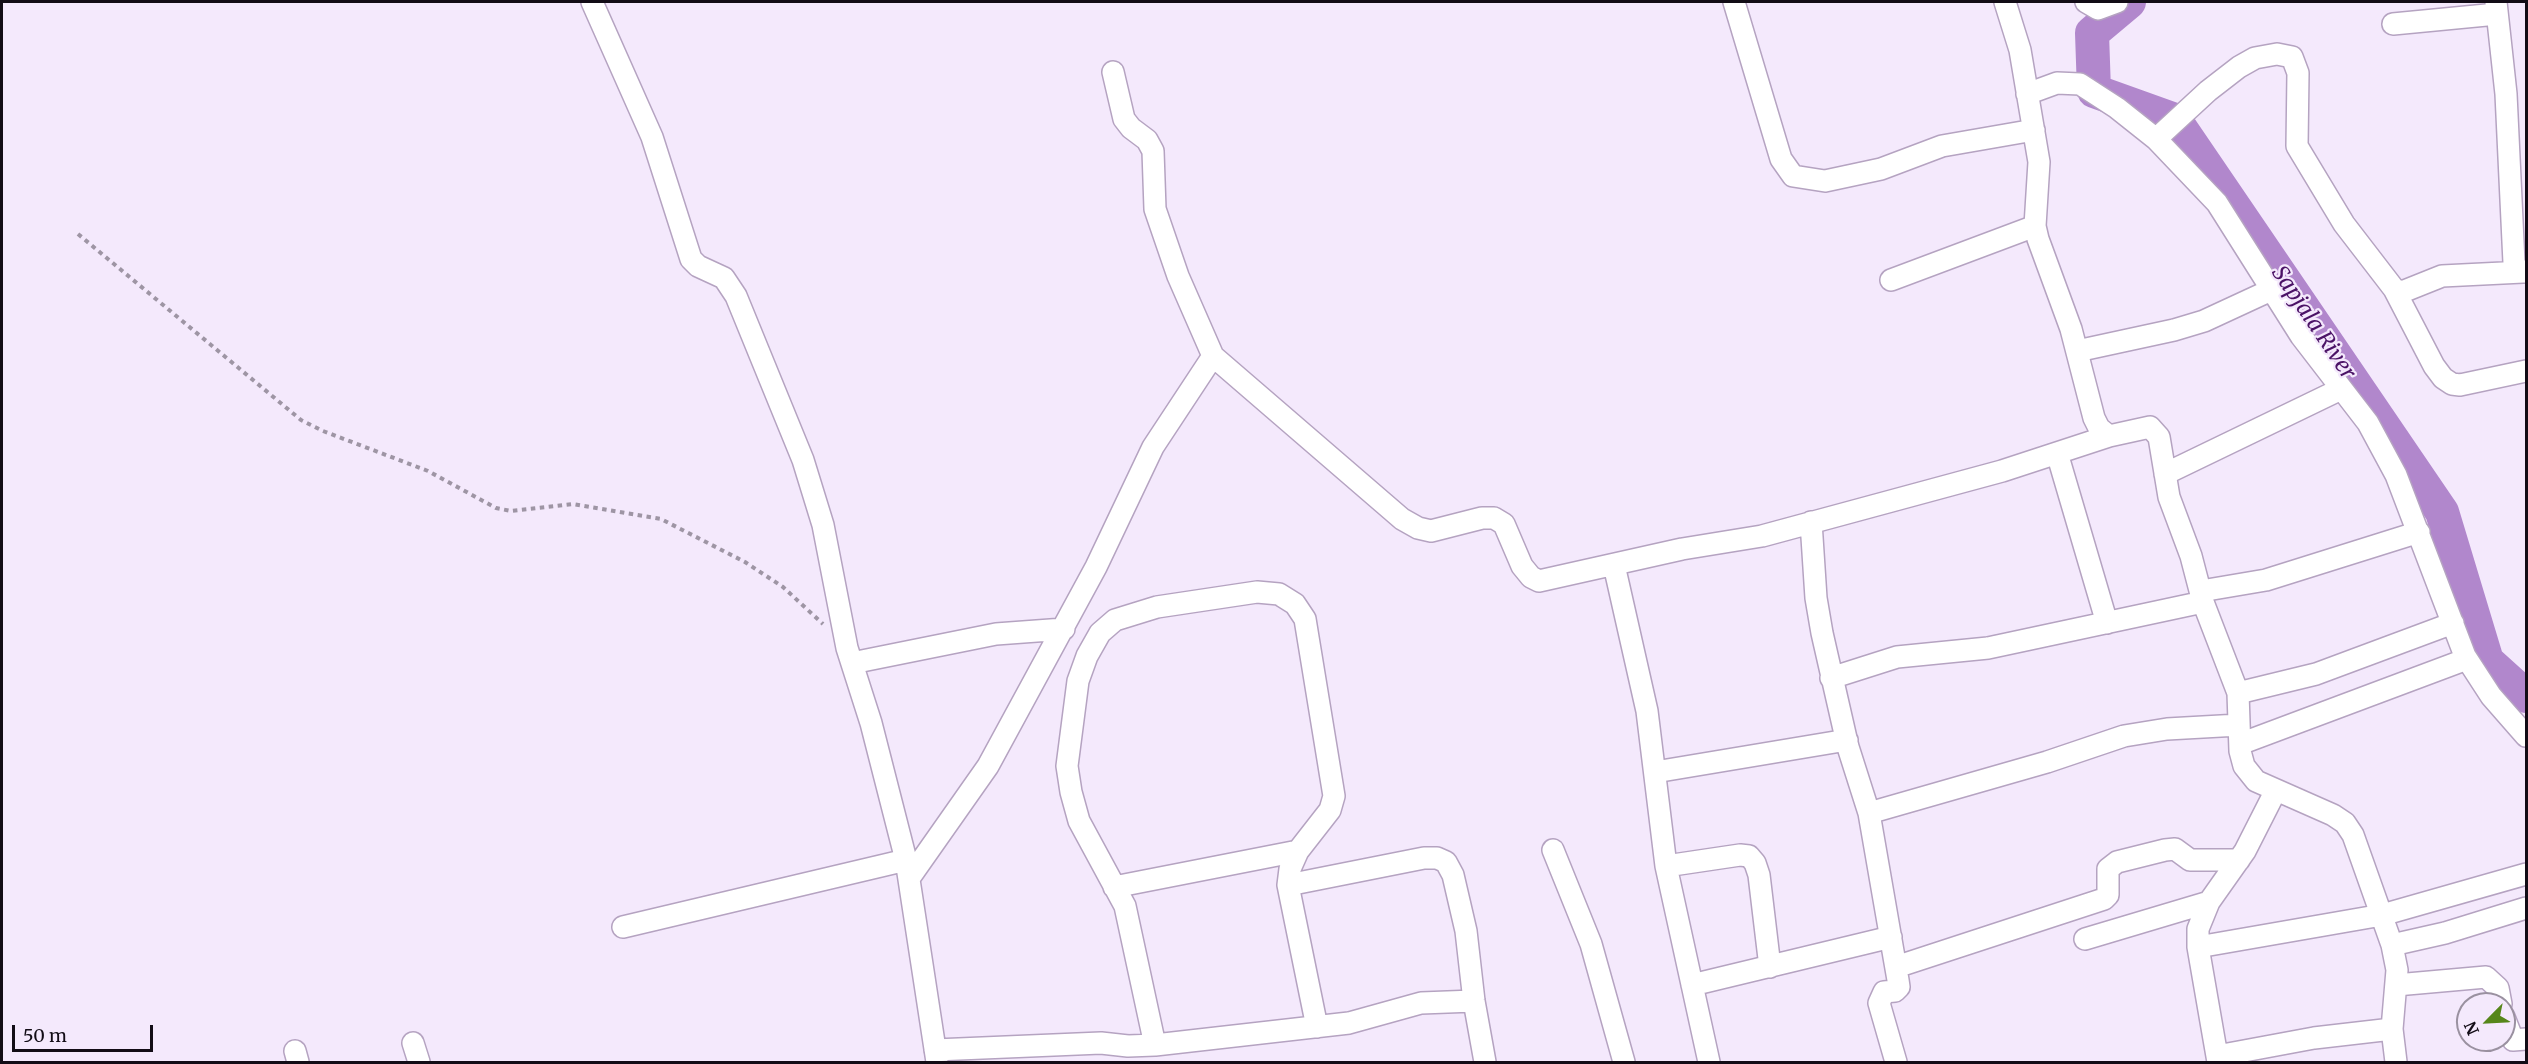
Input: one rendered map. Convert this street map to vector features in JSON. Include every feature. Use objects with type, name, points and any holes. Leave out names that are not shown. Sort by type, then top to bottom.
[{"type":"street","points":[[592,2],[652,137],[691,259],[698,266],[724,278],[736,296],[803,460],[823,525],[850,655],[871,723],[908,868],[936,1056],[1102,1053],[1128,1046],[1155,1045],[1349,1023],[1421,1003],[1474,1001]]},
{"type":"street","points":[[1734,2],[1781,159],[1793,176],[1806,180],[1825,181],[1881,169],[1942,146],[2034,130]]},
{"type":"street","points":[[2086,2],[2098,9],[2117,2]]},
{"type":"street","points":[[2010,3],[2034,130],[2039,180],[2035,226],[2077,351],[2094,418],[2099,428],[2109,436]]},
{"type":"street","points":[[2393,24],[2496,8],[2517,134],[2514,263],[2525,272]]},
{"type":"street","points":[[2161,134],[2227,75],[2255,58],[2277,54],[2292,57],[2298,74],[2297,146],[2344,224],[2394,289],[2434,366],[2452,384],[2460,385],[2526,371]]},
{"type":"street","points":[[1113,72],[1124,119],[1131,128],[1147,140],[1153,151],[1155,209],[1174,257],[1178,276],[1213,356],[1402,519],[1418,528],[1443,530],[1482,518],[1494,518],[1504,524],[1522,566],[1531,577],[1539,581],[1682,549],[1762,536],[1906,498],[2109,436],[2144,427],[2155,431],[2169,497],[2191,556],[2202,597],[2238,693],[2244,766],[2256,781],[2345,823],[2353,835],[2392,945],[2397,970],[2392,1029],[2396,1062]]},
{"type":"street","points":[[2027,94],[2056,83],[2080,84],[2161,134],[2217,203],[2301,336],[2368,423],[2396,475],[2420,532],[2467,659],[2491,696],[2526,736]]},
{"type":"street","points":[[1892,280],[2035,226]]},
{"type":"street","points":[[2394,289],[2403,292],[2442,276],[2525,272]]},
{"type":"street","points":[[2077,351],[2143,338],[2194,324],[2271,290]]},
{"type":"street","points":[[623,927],[908,868],[988,766],[1064,628],[1153,447],[1213,356]]},
{"type":"street","points":[[2165,474],[2341,388]]},
{"type":"street","points":[[2057,453],[2107,623]]},
{"type":"street","points":[[1811,522],[1816,598],[1831,678],[1869,813],[1896,967],[1899,987],[1895,991],[1884,992],[1879,1003],[1896,1062]]},
{"type":"street","points":[[1831,678],[1898,657],[1988,648],[2107,623],[2284,575],[2420,532]]},
{"type":"street","points":[[1614,565],[1647,711],[1666,866],[1709,1062]]},
{"type":"street","points":[[1155,1045],[1125,906],[1079,820],[1071,792],[1067,766],[1078,681],[1087,656],[1100,633],[1115,621],[1157,607],[1257,592],[1279,594],[1295,604],[1305,620],[1334,796],[1330,810],[1298,851],[1290,869],[1288,885],[1317,1027]]},
{"type":"street","points":[[2238,693],[2316,674],[2453,623]]},
{"type":"street","points":[[850,655],[996,634],[1064,628]]},
{"type":"street","points":[[1869,813],[2047,762],[2124,736],[2168,729],[2240,735],[2467,659]]},
{"type":"street","points":[[1655,772],[1847,740]]},
{"type":"street","points":[[2276,790],[2239,860],[2210,902],[2198,929],[2198,947],[2217,1059],[2267,1055],[2351,1032],[2392,1029]]},
{"type":"street","points":[[1896,967],[2104,899],[2108,896],[2108,869],[2117,862],[2165,849],[2175,849],[2190,860],[2199,862],[2239,860]]},
{"type":"street","points":[[1553,850],[1591,944],[1624,1062]]},
{"type":"street","points":[[1114,887],[1298,851]]},
{"type":"street","points":[[1666,866],[1740,855],[1749,856],[1755,863],[1758,875],[1770,967]]},
{"type":"street","points":[[1288,885],[1424,858],[1437,858],[1446,862],[1453,875],[1466,931],[1474,1001],[1485,1062]]},
{"type":"street","points":[[2198,947],[2382,915],[2526,874]]},
{"type":"street","points":[[2085,939],[2210,902]]},
{"type":"street","points":[[2392,945],[2445,933],[2526,908]]},
{"type":"street","points":[[1692,985],[1891,938]]},
{"type":"street","points":[[2396,985],[2486,977],[2498,988],[2499,992]]},
{"type":"path","points":[[78,234],[301,420],[323,431],[428,471],[496,508],[511,511],[573,504],[661,519],[745,562],[783,587],[850,655]]},
{"type":"waterway","name":"Sapjala River","points":[[2129,2],[2092,33],[2094,91],[2175,120],[2442,512],[2487,661],[2526,696]]}]
